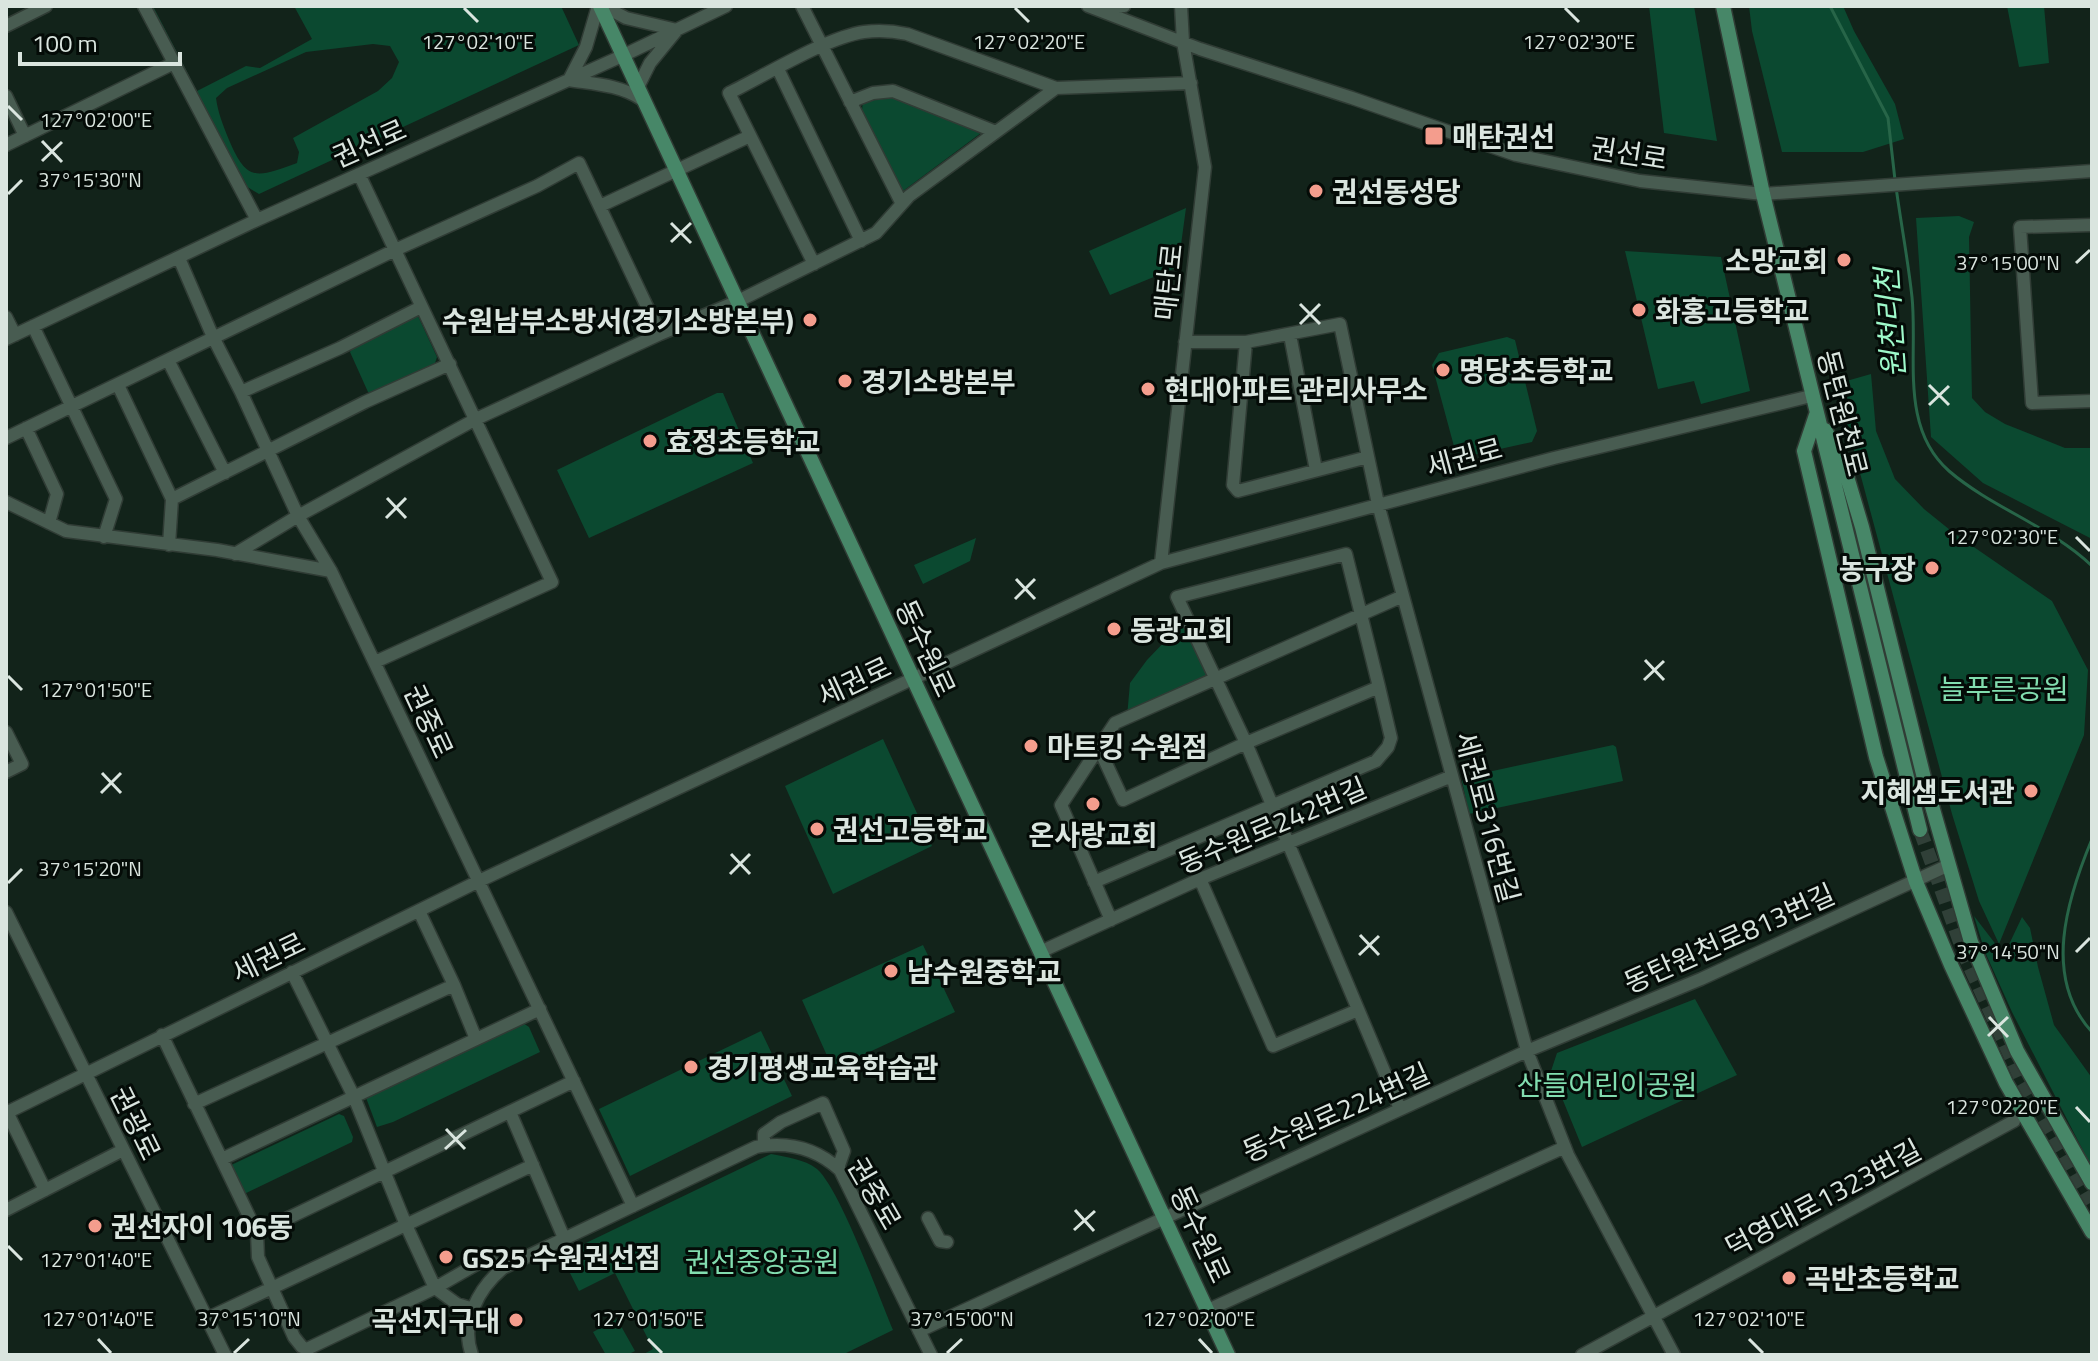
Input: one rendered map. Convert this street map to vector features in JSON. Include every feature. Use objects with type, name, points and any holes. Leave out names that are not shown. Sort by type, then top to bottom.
[{"type":"main road","name":"동수원로","points":[[600,6],[1228,1355]]},
{"type":"main road","name":"동탄원천로","points":[[1723,6],[1811,396],[1920,830]]},
{"type":"main road","points":[[1816,415],[1842,460],[1862,527],[1924,778],[1971,942],[2017,1051],[2092,1183]]},
{"type":"main road","points":[[1816,415],[1804,451],[1876,757],[1916,882],[2006,1083],[2092,1232]]},
{"type":"street","points":[[6,26],[46,6]]},
{"type":"street","points":[[144,6],[257,220]]},
{"type":"street","points":[[600,6],[626,18],[677,30],[650,63],[639,94],[607,85],[569,80],[586,47],[600,6]]},
{"type":"street","name":"권선로","points":[[10,337],[257,220],[726,6]]},
{"type":"street","points":[[802,6],[902,204]]},
{"type":"street","points":[[1092,7],[1124,6]]},
{"type":"street","name":"매탄로","points":[[1161,563],[1205,167],[1183,42],[1181,6]]},
{"type":"street","name":"권선로","points":[[1092,7],[1183,42],[1516,155],[1640,181],[1763,194],[2092,171]]},
{"type":"street","points":[[814,264],[729,93],[822,47],[862,32],[886,30],[907,34],[1056,88],[1191,83]]},
{"type":"street","points":[[6,145],[174,63]]},
{"type":"street","points":[[778,69],[861,241]]},
{"type":"street","points":[[235,554],[476,419],[736,302],[876,233],[902,204],[1056,88]]},
{"type":"street","points":[[850,102],[873,93],[893,91],[996,132]]},
{"type":"street","points":[[6,96],[25,136]]},
{"type":"street","points":[[600,206],[750,136]]},
{"type":"street","points":[[6,438],[395,250],[537,186],[579,163],[660,334]]},
{"type":"street","points":[[359,174],[552,582],[375,662]]},
{"type":"street","points":[[2092,225],[2020,227],[2032,403],[2092,401]]},
{"type":"street","name":"권중로","points":[[179,258],[298,516],[331,571],[633,1206]]},
{"type":"street","points":[[241,392],[340,348],[421,307]]},
{"type":"street","points":[[6,317],[10,337]]},
{"type":"street","name":"세권로316번길","points":[[1290,335],[1340,324],[1378,504],[1527,1051]]},
{"type":"street","points":[[33,326],[116,499],[104,537]]},
{"type":"street","points":[[1185,342],[1246,342],[1290,335],[1316,470]]},
{"type":"street","points":[[1246,342],[1233,485],[1238,491],[1368,457]]},
{"type":"street","points":[[168,360],[225,473]]},
{"type":"street","points":[[172,499],[268,449],[450,364]]},
{"type":"street","points":[[118,385],[172,499],[169,545]]},
{"type":"street","name":"세권로","points":[[8,1111],[479,881],[1161,563],[1622,441],[1811,396]]},
{"type":"street","points":[[26,428],[57,494],[49,523]]},
{"type":"street","points":[[6,502],[66,531],[235,554],[331,571]]},
{"type":"street","points":[[1094,882],[1272,805],[1376,761],[1388,747],[1391,738],[1346,554],[1177,597],[1246,743],[1272,805],[1289,843],[1400,1109]]},
{"type":"street","points":[[1111,920],[1061,805],[1115,723],[1403,596]]},
{"type":"street","points":[[1098,746],[1123,800],[1246,743],[1379,687]]},
{"type":"street","points":[[6,732],[22,764],[6,772]]},
{"type":"street","name":"동수원로242번길","points":[[1040,952],[1200,879],[1452,776]]},
{"type":"street","name":"동탄원천로813번길","points":[[1527,1051],[1701,979],[1949,865]]},
{"type":"street","points":[[1200,879],[1273,1046],[1358,1010]]},
{"type":"street","points":[[419,911],[476,1039]]},
{"type":"street","name":"권광로","points":[[6,912],[225,1355]]},
{"type":"street","points":[[292,972],[354,1097],[435,1288],[457,1304],[473,1309],[469,1326],[472,1355]]},
{"type":"street","points":[[194,1104],[454,985]]},
{"type":"street","points":[[222,1159],[540,1009]]},
{"type":"street","points":[[162,1035],[257,1233],[258,1257],[273,1288]]},
{"type":"street","points":[[1527,1051],[1565,1147],[1674,1355]]},
{"type":"street","name":"동수원로224번길","points":[[919,1331],[1527,1051]]},
{"type":"street","points":[[257,1233],[574,1081]]},
{"type":"street","points":[[6,1097],[8,1111],[45,1190]]},
{"type":"street","points":[[764,1145],[764,1134],[781,1122],[823,1103],[844,1151],[838,1168]]},
{"type":"street","points":[[510,1112],[564,1238]]},
{"type":"street","name":"덕영대로1323번길","points":[[1582,1355],[2014,1121]]},
{"type":"street","name":"권중로","points":[[473,1309],[483,1289],[503,1268],[764,1145],[775,1143],[805,1148],[823,1156],[838,1168],[931,1355]]},
{"type":"street","name":"동수원로","points":[[1208,1310],[1565,1147]]},
{"type":"street","points":[[6,1210],[123,1150]]},
{"type":"street","points":[[208,1318],[533,1165]]},
{"type":"street","points":[[928,1218],[940,1241],[947,1242]]},
{"type":"street","name":"권중로","points":[[273,1288],[294,1337],[307,1349],[435,1288],[482,1261],[489,1260],[503,1268]]},
{"type":"green space","points":[[150,6],[153,6],[197,91],[246,66],[260,68],[312,39],[294,6],[561,6],[579,45],[259,194],[244,185]],"holes":[[[373,44],[390,46],[399,62],[392,78],[378,91],[293,138],[299,152],[297,163],[262,173],[254,173],[241,163],[229,140],[216,98],[227,88],[306,52]]]},
{"type":"green space","points":[[1649,6],[1694,6],[1717,141],[1664,133]]},
{"type":"green space","points":[[1749,6],[1843,6],[1895,104],[1904,139],[1863,152],[1782,152],[1752,31]]},
{"type":"green space","points":[[2007,6],[2044,6],[2049,63],[2019,67]]},
{"type":"green space","points":[[889,95],[977,128],[981,133],[903,191],[862,110],[863,100]]},
{"type":"green space","points":[[1186,208],[1178,267],[1110,295],[1089,251]]},
{"type":"green space","points":[[1959,216],[1974,222],[1969,237],[1972,398],[1985,412],[2005,424],[2065,448],[2092,448],[2092,539],[1983,483],[1931,437],[1916,218]]},
{"type":"green space","points":[[1625,251],[1721,257],[1750,391],[1701,404],[1694,381],[1658,389]]},
{"type":"green space","points":[[412,315],[418,316],[437,357],[434,366],[373,394],[368,392],[350,352],[354,345]]},
{"type":"green space","points":[[1507,337],[1515,340],[1537,431],[1532,442],[1464,457],[1455,450],[1432,365],[1439,353]]},
{"type":"green space","name":"늘푸른공원","points":[[1871,374],[1876,431],[1895,479],[1924,509],[1955,534],[2052,601],[2088,670],[2084,735],[1999,944],[1979,901],[1952,814],[1836,384]]},
{"type":"green space","points":[[717,393],[723,393],[753,463],[589,538],[557,470]]},
{"type":"green space","points":[[976,538],[970,561],[923,584],[914,565]]},
{"type":"green space","points":[[1181,613],[1212,680],[1127,717],[1130,683],[1170,636]]},
{"type":"green space","points":[[883,739],[932,846],[833,894],[785,786]]},
{"type":"green space","points":[[1613,745],[1623,781],[1469,814],[1462,781],[1465,777]]},
{"type":"green space","points":[[1974,916],[2004,955],[2022,917],[2030,928],[2054,1025],[2092,1078],[2092,1168],[2012,1012],[1985,952]]},
{"type":"green space","points":[[923,945],[955,1012],[833,1069],[802,1000]]},
{"type":"green space","name":"산들어린이공원","points":[[1695,999],[1737,1075],[1582,1147],[1551,1071],[1557,1053]]},
{"type":"green space","points":[[520,1021],[529,1027],[540,1052],[377,1127],[365,1095]]},
{"type":"green space","points":[[761,1031],[792,1096],[630,1176],[599,1109]]},
{"type":"green space","points":[[339,1114],[344,1116],[353,1137],[352,1142],[240,1196],[227,1167]]},
{"type":"green space","name":"권선중앙공원","points":[[771,1154],[806,1163],[817,1169],[826,1180],[847,1220],[893,1330],[842,1355],[642,1355],[653,1349],[615,1273],[579,1291],[561,1255]]},
{"type":"green space","points":[[617,1319],[635,1351],[627,1355],[606,1355],[593,1332]]},
{"type":"waterway","name":"원천리천","points":[[1830,6],[1888,118],[1895,180]]},
{"type":"waterway","name":"원천리천","points":[[1896,187],[1912,297],[1917,412],[1933,453],[1966,484],[2058,539],[2092,566]]},
{"type":"waterway","name":"원천리천","points":[[2092,839],[2068,912],[2063,963],[2067,988],[2077,1011],[2092,1032]]},
{"type":"tunnel","points":[[1920,830],[1965,956],[2020,1077],[2092,1202]]},
{"type":"place","name":"매탄권선","points":[[1434,136]]},
{"type":"place","name":"권선동성당","points":[[1316,191]]},
{"type":"place","name":"소망교회","points":[[1844,260]]},
{"type":"place","name":"화홍고등학교","points":[[1639,310]]},
{"type":"place","name":"수원남부소방서(경기소방본부)","points":[[810,320]]},
{"type":"place","name":"명당초등학교","points":[[1443,370]]},
{"type":"place","name":"경기소방본부","points":[[845,381]]},
{"type":"place","name":"현대아파트 관리사무소","points":[[1148,389]]},
{"type":"place","name":"효정초등학교","points":[[650,441]]},
{"type":"place","name":"농구장","points":[[1932,568]]},
{"type":"place","name":"동광교회","points":[[1114,629]]},
{"type":"place","name":"마트킹 수원점","points":[[1031,746]]},
{"type":"place","name":"지혜샘도서관","points":[[2031,791]]},
{"type":"place","name":"온사랑교회","points":[[1093,804]]},
{"type":"place","name":"권선고등학교","points":[[817,829]]},
{"type":"place","name":"남수원중학교","points":[[891,971]]},
{"type":"place","name":"경기평생교육학습관","points":[[691,1067]]},
{"type":"place","name":"권선자이 106동","points":[[95,1226]]},
{"type":"place","name":"GS25 수원권선점","points":[[446,1257]]},
{"type":"place","name":"곡반초등학교","points":[[1789,1278]]},
{"type":"place","name":"곡선지구대","points":[[516,1320]]}]
